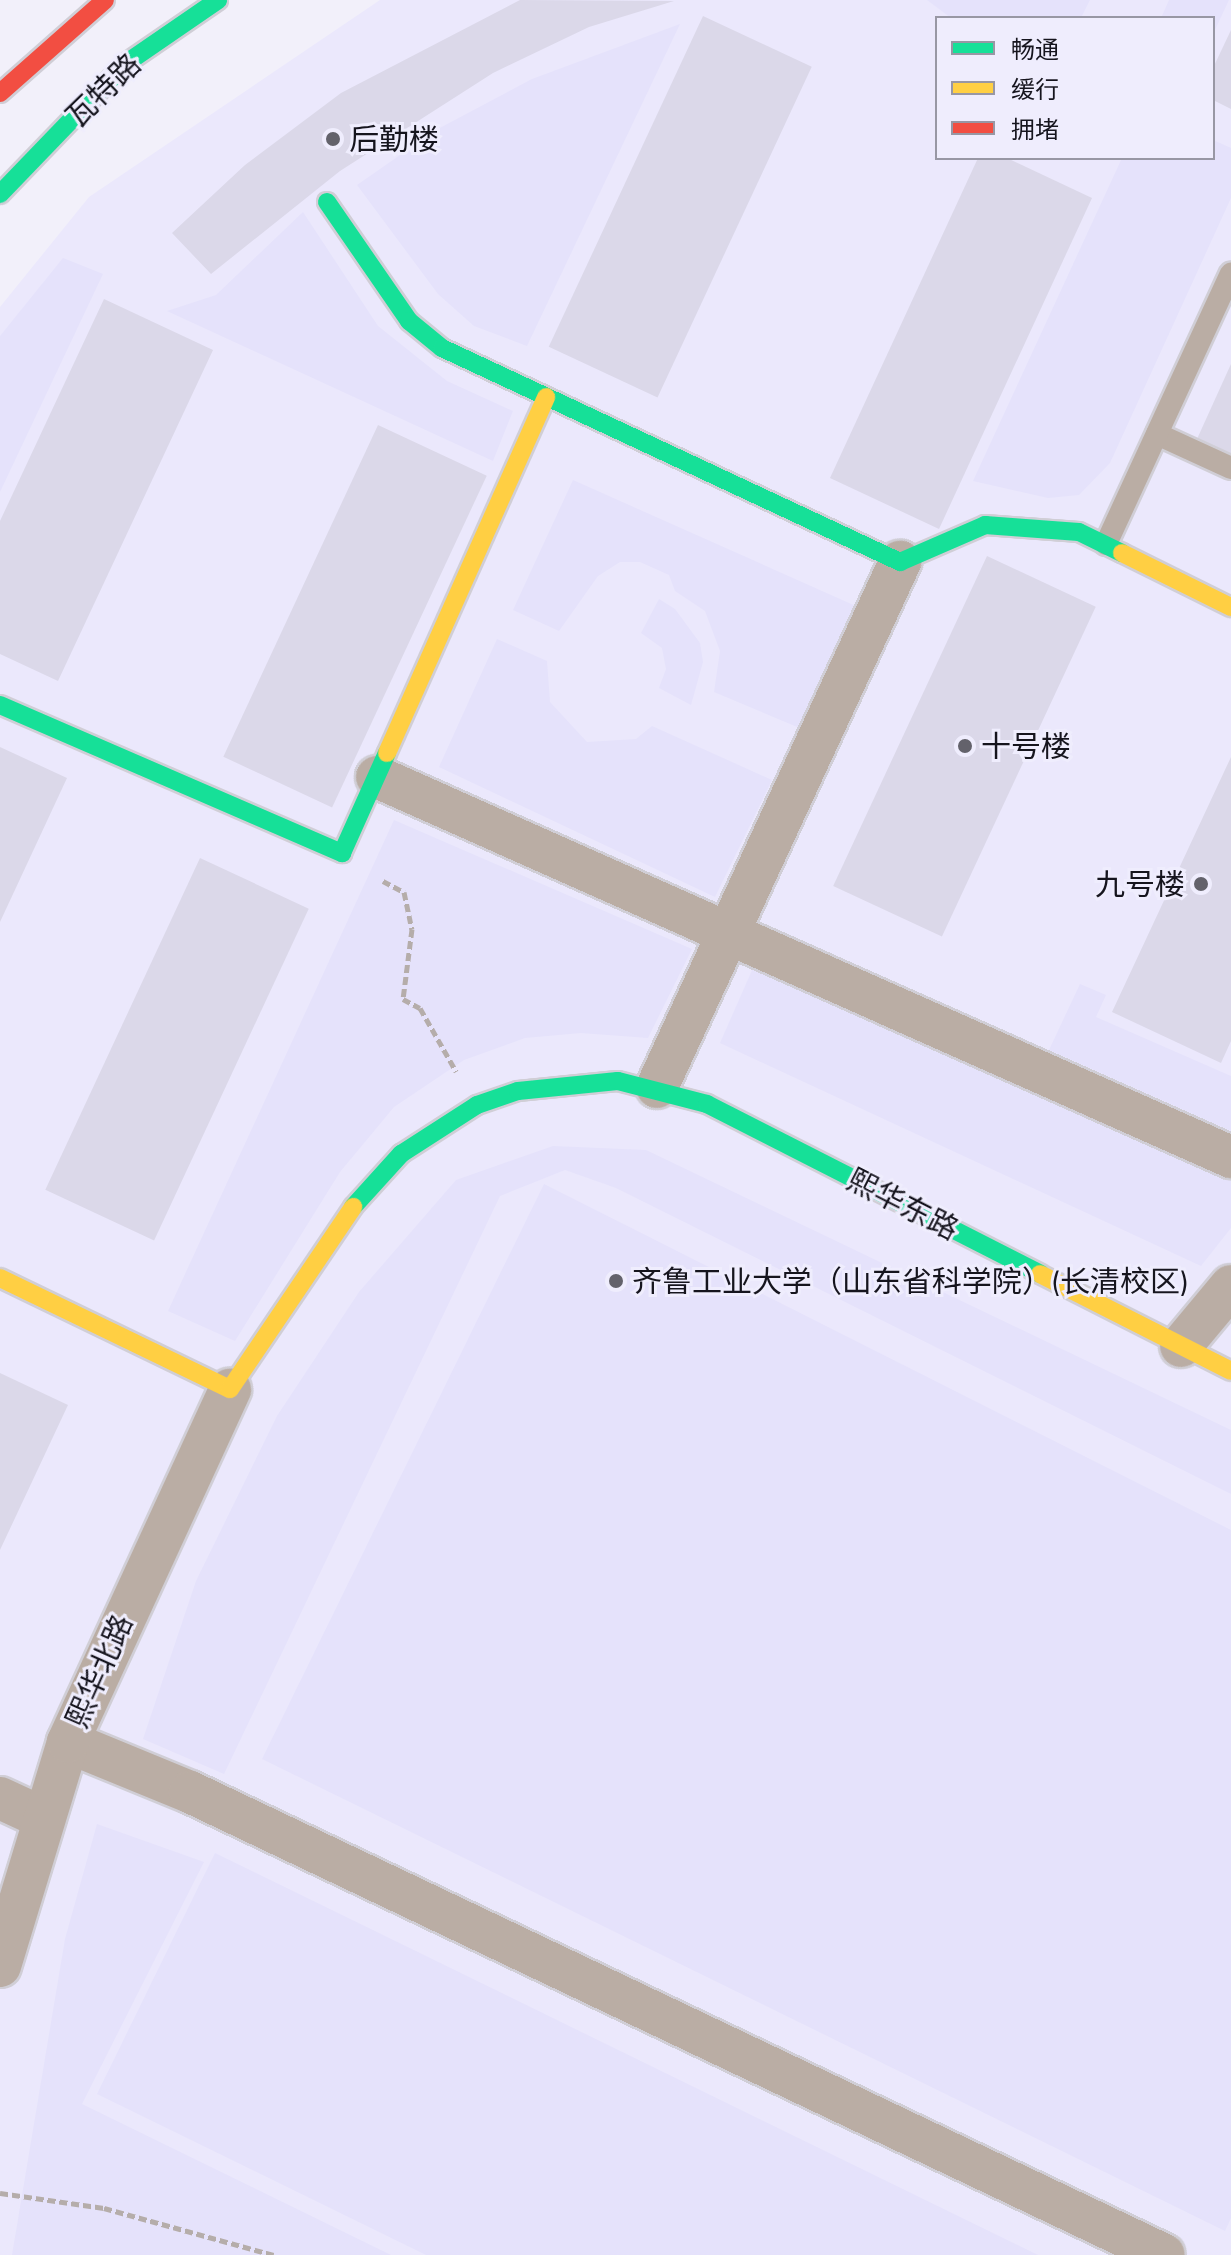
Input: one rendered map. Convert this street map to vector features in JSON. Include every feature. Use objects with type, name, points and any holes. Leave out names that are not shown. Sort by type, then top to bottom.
[{"type":"street","points":[[0,93],[105,0]]},
{"type":"street","name":"瓦特路","points":[[0,194],[125,64],[218,0]]},
{"type":"street","points":[[327,202],[409,321],[442,348],[900,562]]},
{"type":"street","points":[[0,705],[342,853],[546,397]]},
{"type":"street","points":[[657,1087],[900,562],[985,525],[1079,532],[1231,607]]},
{"type":"street","points":[[377,777],[1231,1157]]},
{"type":"street","name":"熙华东路","points":[[230,1389],[300,1276],[369,1187],[429,1132],[477,1105],[563,1083],[657,1087],[707,1104],[1231,1371]]},
{"type":"street","points":[[0,1278],[230,1389]]},
{"type":"street","points":[[1181,1346],[1231,1286]]},
{"type":"street","name":"熙华北路","points":[[0,1966],[68,1742],[230,1389]]},
{"type":"street","points":[[68,1742],[190,1792],[1164,2255]]},
{"type":"street","points":[[0,1798],[43,1818]]},
{"type":"lane","points":[[1106,544],[1231,273]]},
{"type":"lane","points":[[1157,434],[1231,468]]},
{"type":"path","points":[[383,881],[404,892],[412,929],[403,999],[420,1008],[477,1105]]},
{"type":"path","points":[[0,2193],[104,2208],[274,2255]]},
{"type":"shaded area","name":"齐鲁工业大学（山东省科学院）(长清校区)","points":[[380,0],[1231,0],[1231,2255],[0,2255],[0,307],[89,197]]},
{"type":"shaded area","points":[[927,0],[1090,0],[1082,16],[948,16]]},
{"type":"shaded area","points":[[1169,0],[1229,0],[1215,30],[1215,16],[1162,16]]},
{"type":"shaded area","points":[[680,24],[527,346],[474,326],[438,294],[357,185],[436,130],[532,79]]},
{"type":"shaded area","points":[[1215,141],[1231,148],[1231,198],[1110,463],[1079,495],[1048,498],[973,481],[1121,160],[1215,160]]},
{"type":"shaded area","points":[[303,212],[378,326],[447,381],[513,411],[493,461],[167,311],[216,295]]},
{"type":"shaded area","points":[[63,258],[103,274],[0,492],[0,336]]},
{"type":"shaded area","points":[[573,480],[858,607],[802,729],[714,692],[720,651],[705,611],[675,591],[669,575],[640,562],[620,562],[598,576],[559,631],[513,610]]},
{"type":"shaded area","points":[[659,599],[675,609],[700,643],[703,662],[691,705],[659,688],[666,669],[662,648],[641,633]]},
{"type":"shaded area","points":[[497,639],[547,661],[550,702],[587,742],[636,739],[652,726],[772,780],[715,897],[439,767]]},
{"type":"shaded area","points":[[394,820],[692,949],[648,1038],[581,1033],[525,1038],[464,1060],[394,1107],[340,1172],[235,1341],[168,1311]]},
{"type":"shaded area","points":[[753,968],[1231,1177],[1231,1228],[1201,1266],[720,1043]]},
{"type":"shaded area","points":[[1080,984],[1106,995],[1096,1017],[1231,1076],[1231,1131],[1049,1050]]},
{"type":"shaded area","points":[[553,1146],[646,1150],[1231,1430],[1231,1494],[616,1188],[565,1170],[500,1196],[224,1774],[143,1739],[196,1581],[277,1416],[359,1292],[456,1180]]},
{"type":"shaded area","points":[[544,1184],[1231,1530],[1231,2218],[1225,2231],[262,1759]]},
{"type":"shaded area","points":[[97,1824],[204,1862],[82,2104],[391,2255],[12,2255],[65,1939]]},
{"type":"shaded area","points":[[215,1853],[1038,2255],[426,2255],[97,2094]]},
{"type":"building","name":"后勤楼","points":[[520,0],[674,1],[589,27],[493,73],[340,171],[211,274],[172,233],[245,165],[341,93]]},
{"type":"building","points":[[703,16],[812,67],[658,398],[549,347]]},
{"type":"building","points":[[1231,30],[1231,109],[1215,101],[1215,64]]},
{"type":"building","points":[[977,160],[1011,160],[1092,198],[939,529],[830,478]]},
{"type":"building","points":[[104,299],[213,350],[58,681],[0,654],[0,521]]},
{"type":"building","points":[[1231,364],[1231,455],[1197,439]]},
{"type":"building","points":[[378,425],[487,476],[332,807],[223,757]]},
{"type":"building","name":"十号楼","points":[[987,556],[1096,607],[942,937],[833,886]]},
{"type":"building","points":[[0,747],[67,778],[0,922]]},
{"type":"building","name":"九号楼","points":[[1231,757],[1231,1041],[1221,1063],[1112,1012]]},
{"type":"building","points":[[200,858],[309,909],[154,1240],[45,1190]]},
{"type":"building","points":[[0,1373],[68,1405],[0,1550]]},
{"type":"traffic: fast","points":[[0,194],[125,64],[218,0]]},
{"type":"traffic: fast","points":[[327,202],[409,321],[442,348],[900,562],[985,525],[1079,532],[1122,553]]},
{"type":"traffic: fast","points":[[0,705],[342,853],[387,753]]},
{"type":"traffic: fast","points":[[353,1207],[401,1154],[477,1105],[518,1091],[618,1081],[707,1104],[1040,1274]]},
{"type":"traffic: slow","points":[[387,753],[546,397]]},
{"type":"traffic: slow","points":[[1122,553],[1231,607]]},
{"type":"traffic: slow","points":[[0,1278],[230,1389],[353,1207]]},
{"type":"traffic: slow","points":[[1040,1274],[1231,1371]]},
{"type":"traffic: jam","points":[[0,93],[105,0]]},
{"type":"place","name":"后勤楼","points":[[333,139]]},
{"type":"place","name":"十号楼","points":[[965,746]]},
{"type":"place","name":"九号楼","points":[[1201,884]]},
{"type":"place","name":"齐鲁工业大学（山东省科学院）(长清校区)","points":[[616,1281]]}]
